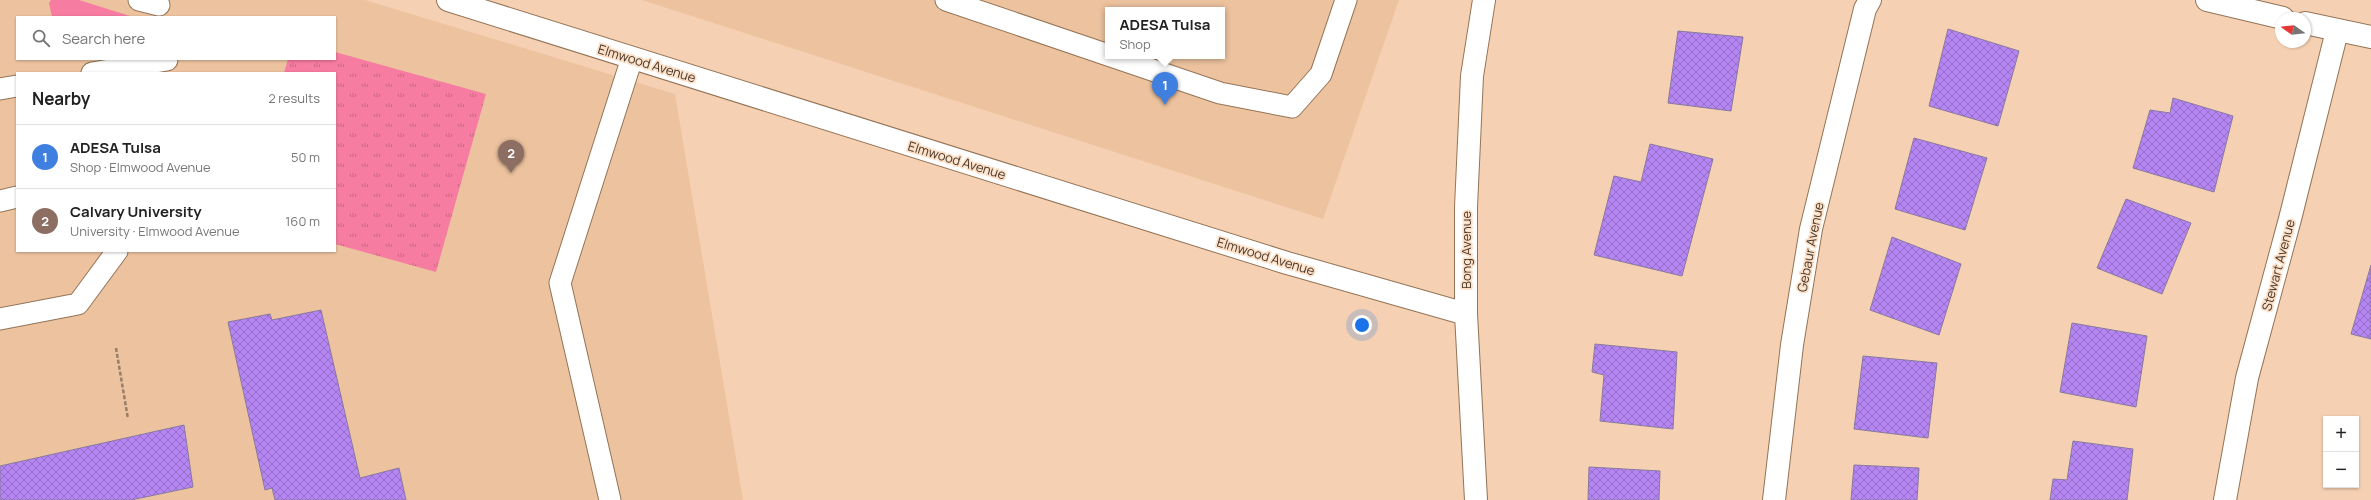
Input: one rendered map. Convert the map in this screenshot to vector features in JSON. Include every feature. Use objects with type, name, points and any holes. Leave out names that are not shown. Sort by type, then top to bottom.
[{"type":"street","name":"Elmwood Avenue","points":[[448,0],[1286,263],[1466,314]]},
{"type":"street","name":"Bong Avenue","points":[[1476,500],[1466,314],[1466,207],[1472,76],[1484,0]]},
{"type":"street","name":"Gebaur Avenue","points":[[1774,500],[1792,345],[1812,228],[1865,9],[1870,0]]},
{"type":"street","points":[[2207,0],[2275,16]]},
{"type":"street","points":[[2311,24],[2371,37]]},
{"type":"street","name":"Stewart Avenue","points":[[2225,500],[2247,378],[2290,219],[2337,31]]},
{"type":"lane","points":[[946,0],[1105,54]]},
{"type":"lane","points":[[1120,59],[1220,93],[1292,107],[1321,74],[1346,0]]},
{"type":"lane","points":[[610,500],[560,283],[632,58]]},
{"type":"lane","points":[[100,72],[168,64]]},
{"type":"lane","points":[[0,89],[16,86]]},
{"type":"lane","points":[[0,201],[16,197]]},
{"type":"lane","points":[[0,319],[78,304],[117,252]]},
{"type":"path","points":[[116,348],[128,419]]},
{"type":"shaded area","points":[[0,0],[365,0],[675,94],[743,500],[0,500]]},
{"type":"shaded area","points":[[642,0],[1399,0],[1323,219]]},
{"type":"green space","points":[[51,0],[79,0],[130,16],[52,16],[49,3]]},
{"type":"green space","points":[[336,52],[486,94],[436,272],[336,244],[336,72],[284,72],[288,60],[336,60]]},
{"type":"building","points":[[1948,29],[2019,51],[1998,126],[1929,106]]},
{"type":"building","points":[[1678,31],[1743,37],[1731,111],[1668,103]]},
{"type":"building","points":[[2173,98],[2233,116],[2214,192],[2133,168],[2150,110],[2170,113]]},
{"type":"building","points":[[1914,138],[1987,158],[1965,230],[1895,209]]},
{"type":"building","points":[[1650,144],[1713,159],[1682,276],[1594,255],[1614,176],[1641,182]]},
{"type":"building","points":[[2126,199],[2191,223],[2162,294],[2097,268]]},
{"type":"building","points":[[1892,237],[1961,264],[1939,335],[1870,310]]},
{"type":"building","points":[[2371,265],[2371,339],[2351,334]]},
{"type":"building","points":[[321,310],[360,478],[399,468],[406,500],[275,500],[272,488],[265,490],[228,322],[270,314],[272,320]]},
{"type":"building","points":[[2072,323],[2147,336],[2136,407],[2060,392]]},
{"type":"building","points":[[1595,344],[1677,352],[1673,429],[1600,421],[1604,375],[1592,372]]},
{"type":"building","points":[[1863,356],[1937,363],[1928,438],[1854,429]]},
{"type":"building","points":[[184,425],[193,487],[131,500],[0,500],[0,466]]},
{"type":"building","points":[[2073,441],[2133,449],[2127,500],[2050,500],[2053,479],[2067,480]]},
{"type":"building","points":[[1854,465],[1919,468],[1917,500],[1851,500]]},
{"type":"building","points":[[1589,467],[1660,471],[1659,500],[1588,500]]},
{"type":"place","name":"ADESA Tulsa","points":[[1165,105]]},
{"type":"place","name":"Calvary University","points":[[511,173]]}]
